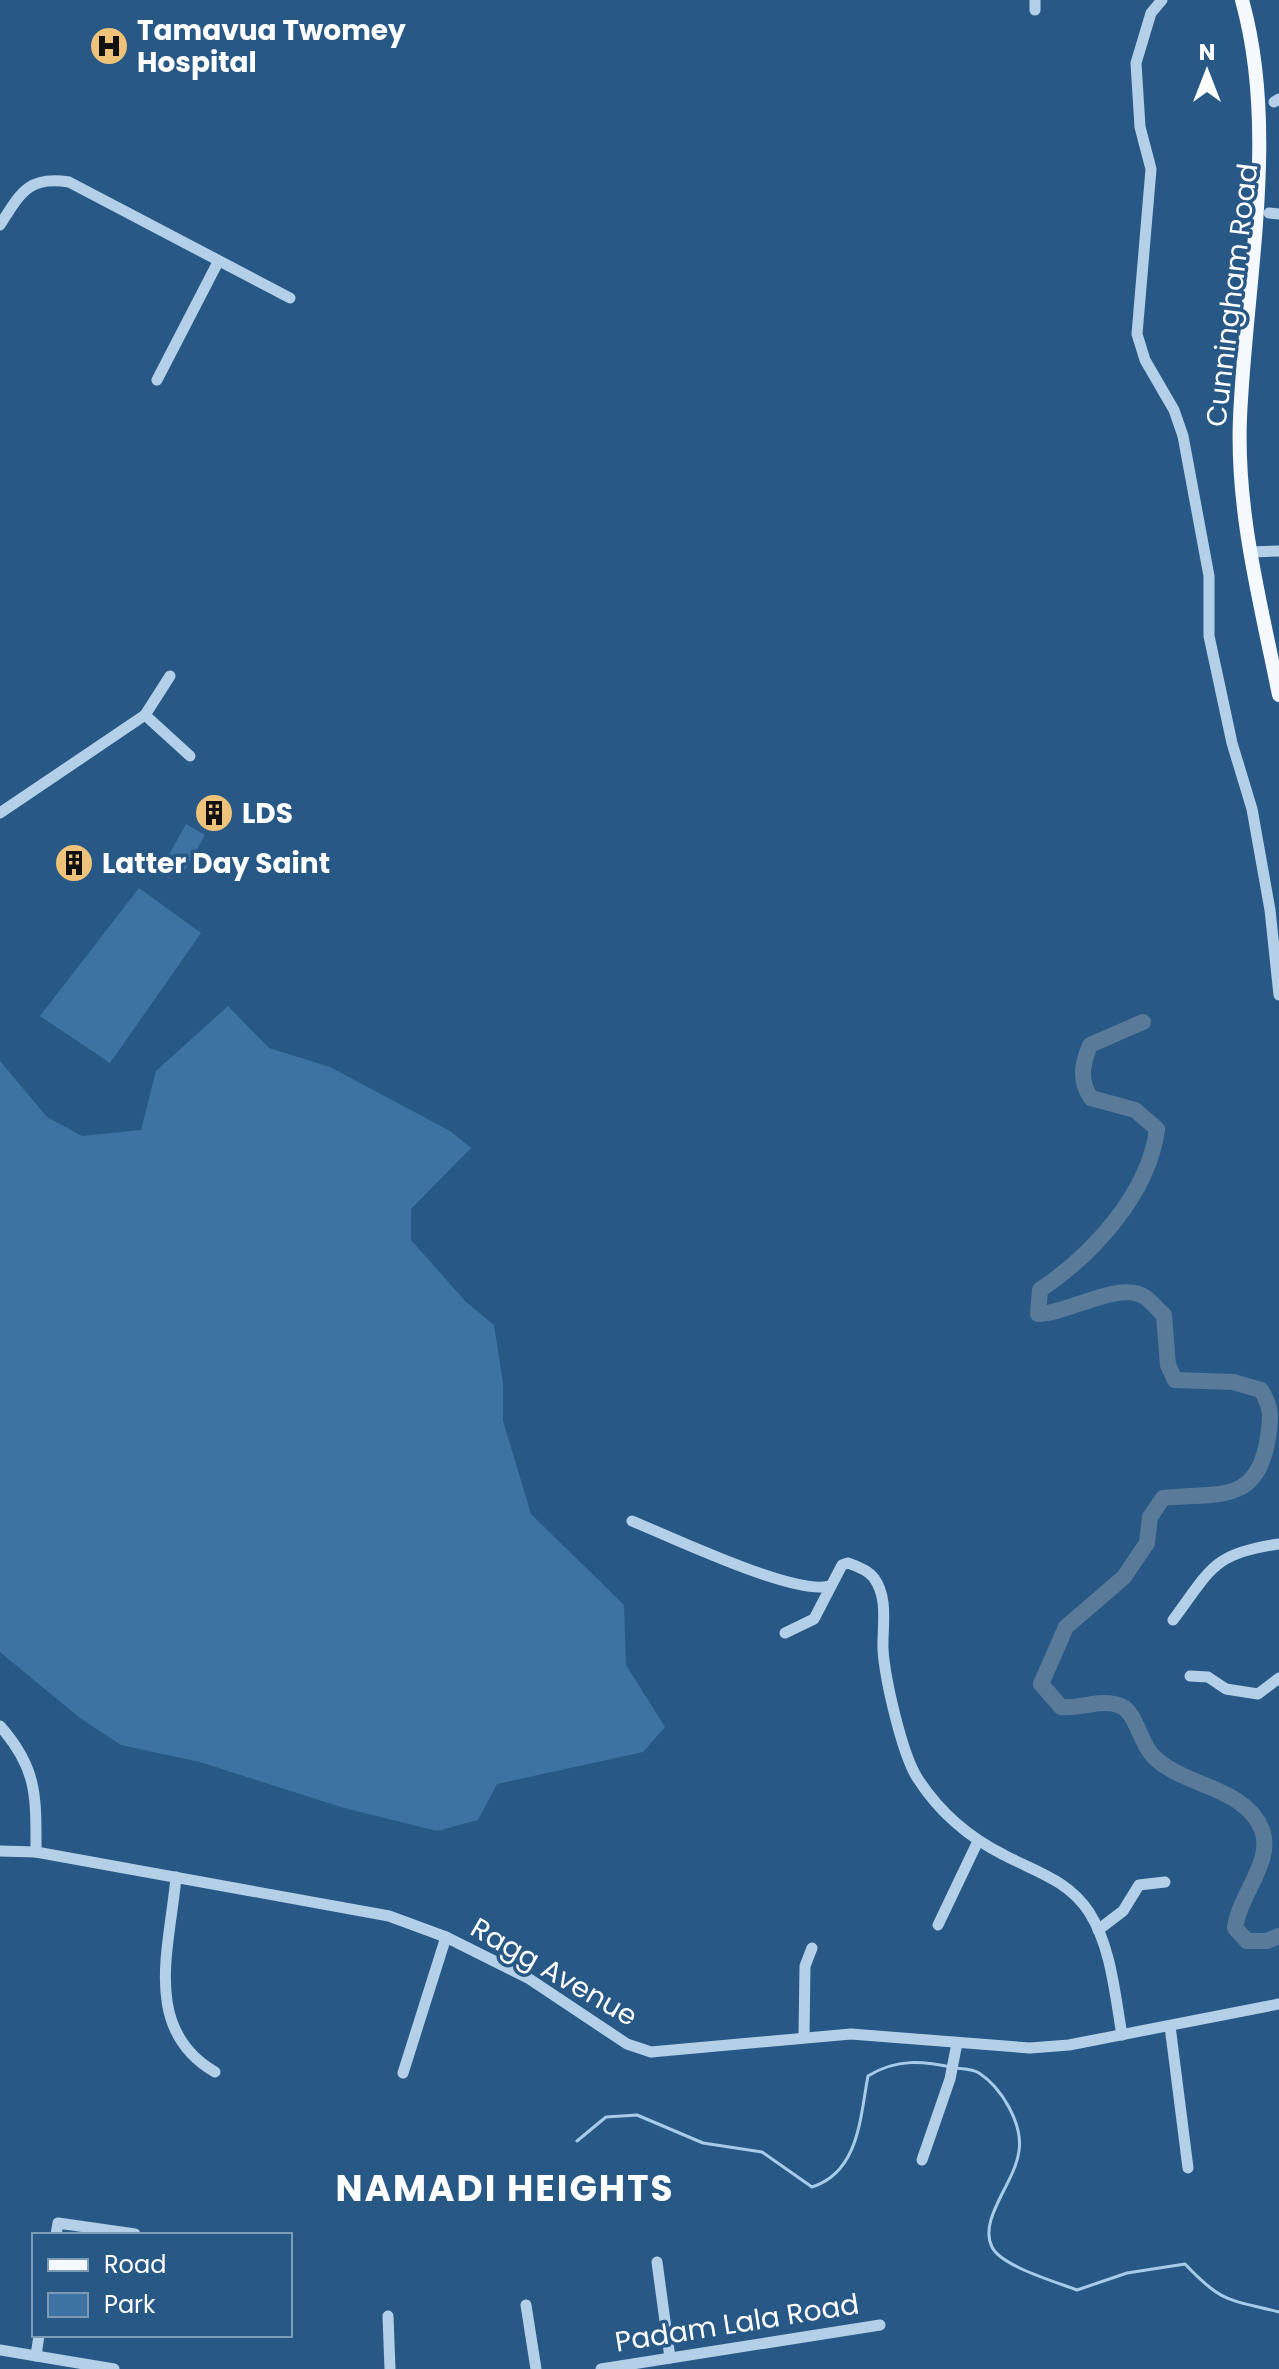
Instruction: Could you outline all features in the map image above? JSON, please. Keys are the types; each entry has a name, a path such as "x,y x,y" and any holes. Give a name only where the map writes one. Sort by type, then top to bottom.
{"main road":[{"path":"1242,0 1257,35 1276,106"},
{"name":"Cunningham Road","path":"1274,181 1274,213 1240,416 1244,508 1250,552 1279,695"}],"street":[{"path":"1162,0 1151,13 1136,63 1140,127 1151,169 1137,334 1145,360 1174,410 1183,436 1209,576 1209,636 1232,743 1252,809 1270,910 1279,995"},
{"path":"0,225 31,184 44,179 69,182 290,298"},
{"path":"157,380 218,262"},
{"path":"1250,552 1279,551"},
{"path":"0,813 145,715 170,676"},
{"path":"145,715 190,756"},
{"path":"632,1521 764,1574 817,1589 829,1586"},
{"path":"1173,1620 1223,1557 1238,1550 1279,1544"},
{"path":"785,1633 797,1630 814,1619 833,1575 848,1563 874,1578 882,1596 885,1627 883,1650 892,1698 916,1777 941,1810 964,1832 1066,1886 1089,1911 1098,1930 1122,2035"},
{"path":"1190,1676 1208,1677 1226,1689 1258,1694 1279,1678"},
{"path":"0,1726 24,1757 33,1776 36,1852"},
{"path":"938,1925 978,1841"},
{"name":"Ragg Avenue","path":"0,1851 36,1852 360,1908 446,1937 528,1978 627,2044 651,2052 804,2036 871,2034 1030,2048 1122,2035 1279,2004"},
{"path":"176,1877 166,1966 169,2018 194,2059 215,2072"},
{"path":"1098,1930 1126,1908 1139,1885 1165,1882"},
{"path":"403,2073 446,1937"},
{"path":"804,2036 805,1966 812,1948"},
{"path":"1170,2026 1188,2168"},
{"path":"922,2160 950,2079 957,2043"},
{"path":"56,2233 58,2223 128,2233"},
{"path":"657,2262 670,2358"},
{"path":"526,2305 536,2369"},
{"path":"388,2316 390,2369"},
{"name":"Padam Lala Road","path":"601,2369 880,2325"},
{"path":"36,2356 39,2337"},
{"path":"0,2350 114,2369"}],"green space":[{"path":"186,824 205,835 185,870 166,860"},
{"path":"139,888 201,933 110,1063 40,1016"},
{"path":"228,1006 269,1048 330,1067 450,1131 471,1148 411,1209 411,1240 466,1302 494,1325 503,1383 503,1421 531,1514 624,1605 626,1665 665,1727 643,1752 497,1784 478,1820 437,1831 344,1808 200,1762 121,1745 80,1718 0,1652 0,1061 47,1117 82,1136 141,1130 156,1071"}],"waterway":[{"path":"1143,1022 1090,1045 1083,1079 1091,1098 1135,1110 1157,1129 1152,1153 1143,1177 1115,1221 1079,1259 1040,1290 1038,1314 1122,1292 1145,1297 1164,1315 1168,1365 1175,1380 1233,1382 1261,1390 1270,1413 1268,1437 1263,1459 1255,1475 1245,1485 1217,1494 1163,1498 1150,1517 1147,1543 1124,1577 1066,1627 1041,1684 1061,1707 1106,1703 1126,1709 1153,1756 1180,1774 1228,1795 1254,1815 1262,1830 1263,1854 1235,1928 1247,1941 1267,1941 1279,1936"},
{"path":"577,2141 606,2117 637,2115 703,2143 762,2152 812,2187 828,2180 848,2156 855,2142 868,2076 889,2066 910,2063 971,2070 996,2088 1018,2130 1016,2163 990,2225 989,2236 997,2254 1030,2273 1077,2290 1127,2273 1185,2264 1209,2287 1227,2298 1279,2312"}],"place":[{"name":"Tamavua Twomey Hospital","path":"109,46"},
{"name":"LDS","path":"214,813"},
{"name":"Latter Day Saint","path":"74,863"}],"district":[{"name":"NAMADI HEIGHTS","path":"505,2188"}]}
